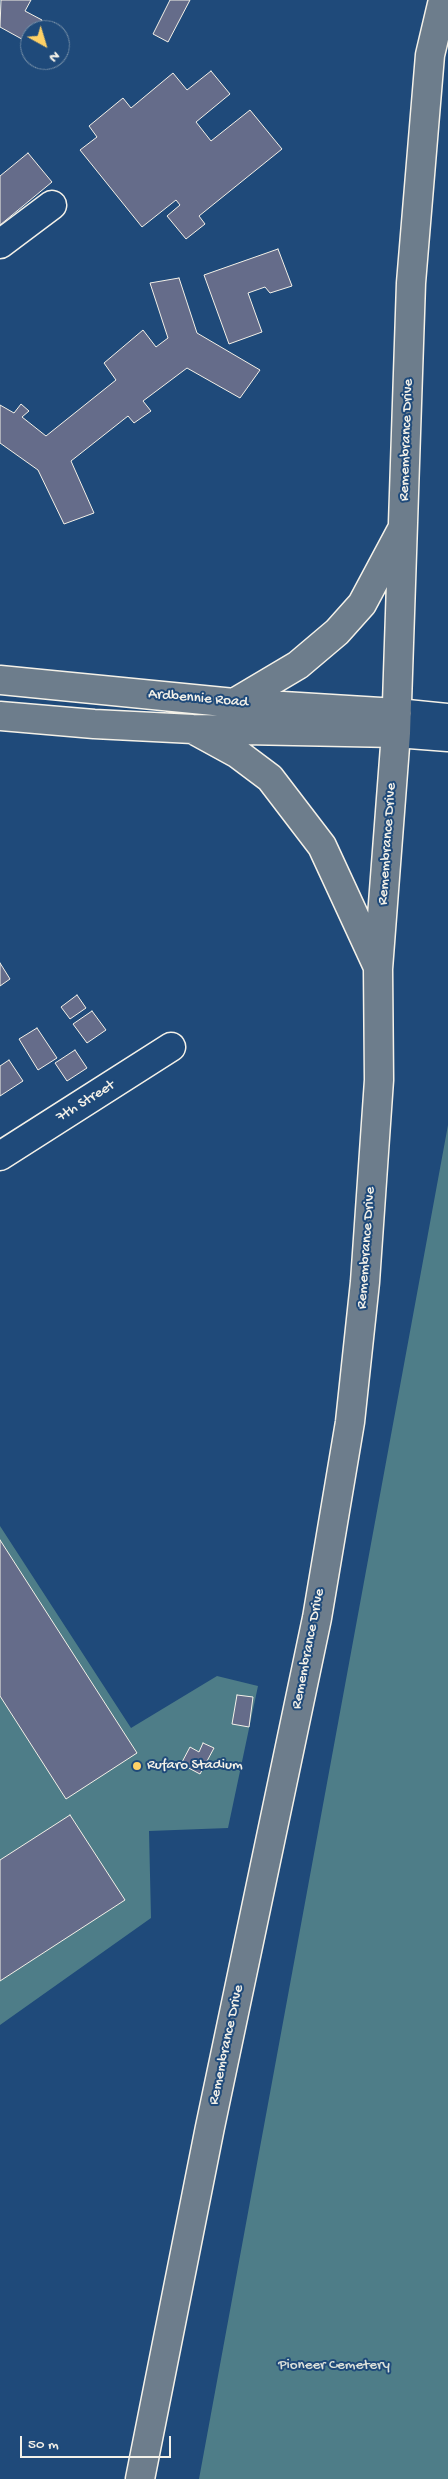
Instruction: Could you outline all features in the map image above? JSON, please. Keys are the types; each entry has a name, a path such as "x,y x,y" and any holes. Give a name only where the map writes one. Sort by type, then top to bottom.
{"main road":[{"name":"Remembrance Drive","path":"140,2479 210,2127 316,1618 350,1422 366,1282 379,1080 378,969 397,723 411,283 430,55 443,0"},
{"path":"234,703 298,665 337,632 362,604 404,525"},
{"name":"Ardbennie Road","path":"0,680 234,703 397,723"},
{"name":"Ardbennie Road","path":"0,716 94,724 192,729 397,723"},
{"path":"192,729 238,754 270,778 322,846 378,969"},
{"path":"124,2479 147,2450"}],"street":[{"path":"0,244 52,205"},
{"path":"397,723 448,718"},
{"path":"397,723 448,737"},
{"name":"7th Street","path":"0,1156 171,1047"}],"green space":[{"name":"Pioneer Cemetery","path":"448,1125 448,2479 199,2479 263,2131"},
{"name":"Rufaro Stadium","path":"0,1526 131,1728 217,1676 258,1686 228,1828 149,1831 151,1918 0,2025"}],"building":[{"path":"1,0 31,0 25,11 42,20 20,20 20,38 0,27"},
{"path":"170,0 190,0 168,42 153,34"},
{"path":"211,71 230,94 196,122 211,141 250,110 282,149 199,216 205,224 186,239 167,216 180,205 176,200 142,227 80,150 97,137 89,126 123,98 131,108 173,73 187,90"},
{"path":"28,153 52,182 0,225 0,176"},
{"path":"278,249 292,286 270,293 265,287 248,293 262,332 229,344 204,275"},
{"path":"179,278 197,333 260,370 240,398 187,368 143,401 151,411 134,423 128,416 71,461 94,513 64,524 38,470 0,443 0,405 14,413 21,404 29,411 22,417 46,436 116,380 104,363 143,330 156,347 168,338 150,283"},
{"path":"0,963 10,979 0,986"},
{"path":"77,995 86,1008 70,1019 61,1007"},
{"path":"92,1011 106,1030 87,1043 73,1024"},
{"path":"37,1028 57,1058 38,1070 19,1039"},
{"path":"75,1050 87,1068 67,1081 55,1063"},
{"path":"9,1060 23,1081 0,1096 0,1066"},
{"path":"0,1540 137,1753 66,1799 0,1696"},
{"path":"237,1695 253,1697 249,1727 232,1724"},
{"path":"203,1743 214,1748 200,1774 181,1764 190,1747 199,1752"},
{"path":"70,1815 125,1900 0,1981 0,1860"}],"place":[{"name":"Rufaro Stadium","path":"137,1766"}]}
